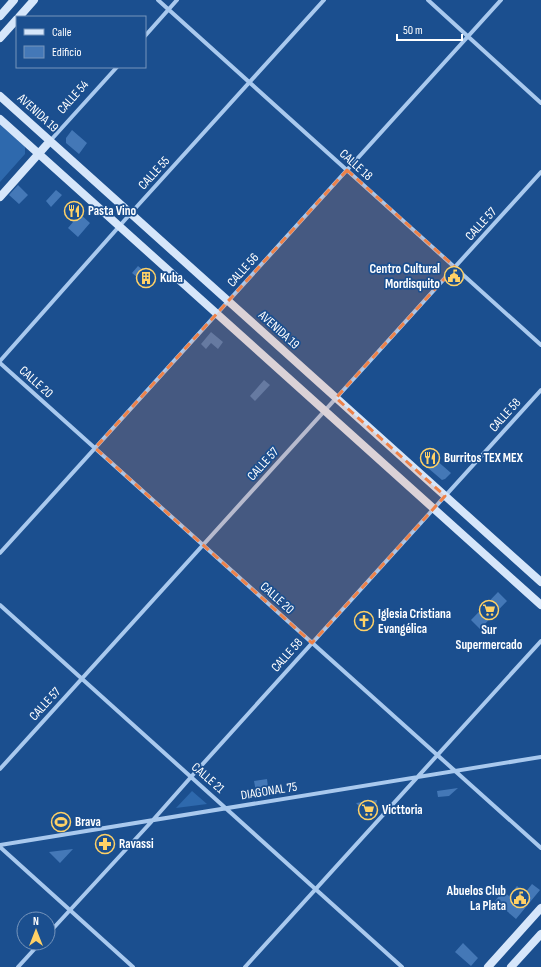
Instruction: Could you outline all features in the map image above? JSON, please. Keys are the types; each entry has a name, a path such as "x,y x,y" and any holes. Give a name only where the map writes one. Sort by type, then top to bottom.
{"main road":[{"path":"0,16 14,0"},
{"path":"20,16 34,0"},
{"path":"0,38 16,20"},
{"name":"AVENIDA 19","path":"0,96 541,582"},
{"path":"0,119 541,605"},
{"name":"CALLE 54","path":"0,197 50,141"},
{"path":"488,967 541,908"},
{"path":"511,967 541,934"}],"street":[{"name":"CALLE 18","path":"158,0 541,345"},
{"path":"146,35 177,0"},
{"name":"CALLE 55","path":"0,362 120,226 324,0"},
{"path":"428,0 541,103"},
{"name":"CALLE 56","path":"0,553 501,0"},
{"name":"CALLE 54","path":"50,141 116,68"},
{"name":"CALLE 57","path":"0,769 541,172"},
{"name":"CALLE 20","path":"0,362 541,848"},
{"name":"CALLE 58","path":"56,925 154,820 191,777 541,390"},
{"name":"CALLE 21","path":"0,604 402,967"},
{"path":"245,967 541,641"},
{"name":"DIAGONAL 75","path":"0,846 541,757"},
{"path":"0,846 133,967"},
{"path":"18,967 33,951"}],"highlighted area":[{"path":"347,170 455,267 336,398 445,496 312,643 95,448"}],"shaded area":[{"path":"0,124 25,147 25,154 0,182"},
{"path":"192,791 207,804 176,808"}],"building":[{"path":"72,130 87,143 79,154 66,143 66,138"},
{"path":"18,185 28,195 19,204 9,195"},
{"path":"56,190 62,195 51,207 46,201"},
{"path":"71,206 90,223 78,237 68,228 73,222 64,214"},
{"path":"138,266 150,276 144,283 132,273"},
{"path":"211,332 223,342 218,349 211,343 206,349 201,344"},
{"path":"264,380 270,385 255,401 250,396"},
{"path":"433,448 440,454 435,459 451,473 442,480 421,462"},
{"name":"Sur Supermercado","path":"498,592 507,601 480,629 471,620"},
{"path":"267,779 269,795 257,797 254,781"},
{"path":"458,788 449,796 438,797 437,791"},
{"name":"Victtoria","path":"377,800 376,805 368,815 356,803"},
{"path":"73,849 60,863 49,852"},
{"path":"532,884 540,890 516,919 495,901 503,891 509,896 517,886 525,893"},
{"path":"463,943 478,958 471,966 455,952"}],"place":[{"name":"Pasta Vino","path":"74,211"},
{"name":"Centro Cultural Mordisquito","path":"454,276"},
{"name":"Kuba","path":"146,278"},
{"name":"Burritos TEX MEX","path":"430,458"},
{"name":"Sur Supermercado","path":"489,610"},
{"name":"Iglesia Cristiana Evangélica","path":"364,621"},
{"name":"Victtoria","path":"368,810"},
{"name":"Brava","path":"61,822"},
{"name":"Ravassi","path":"105,844"},
{"name":"Abuelos Club La Plata","path":"520,898"}]}
